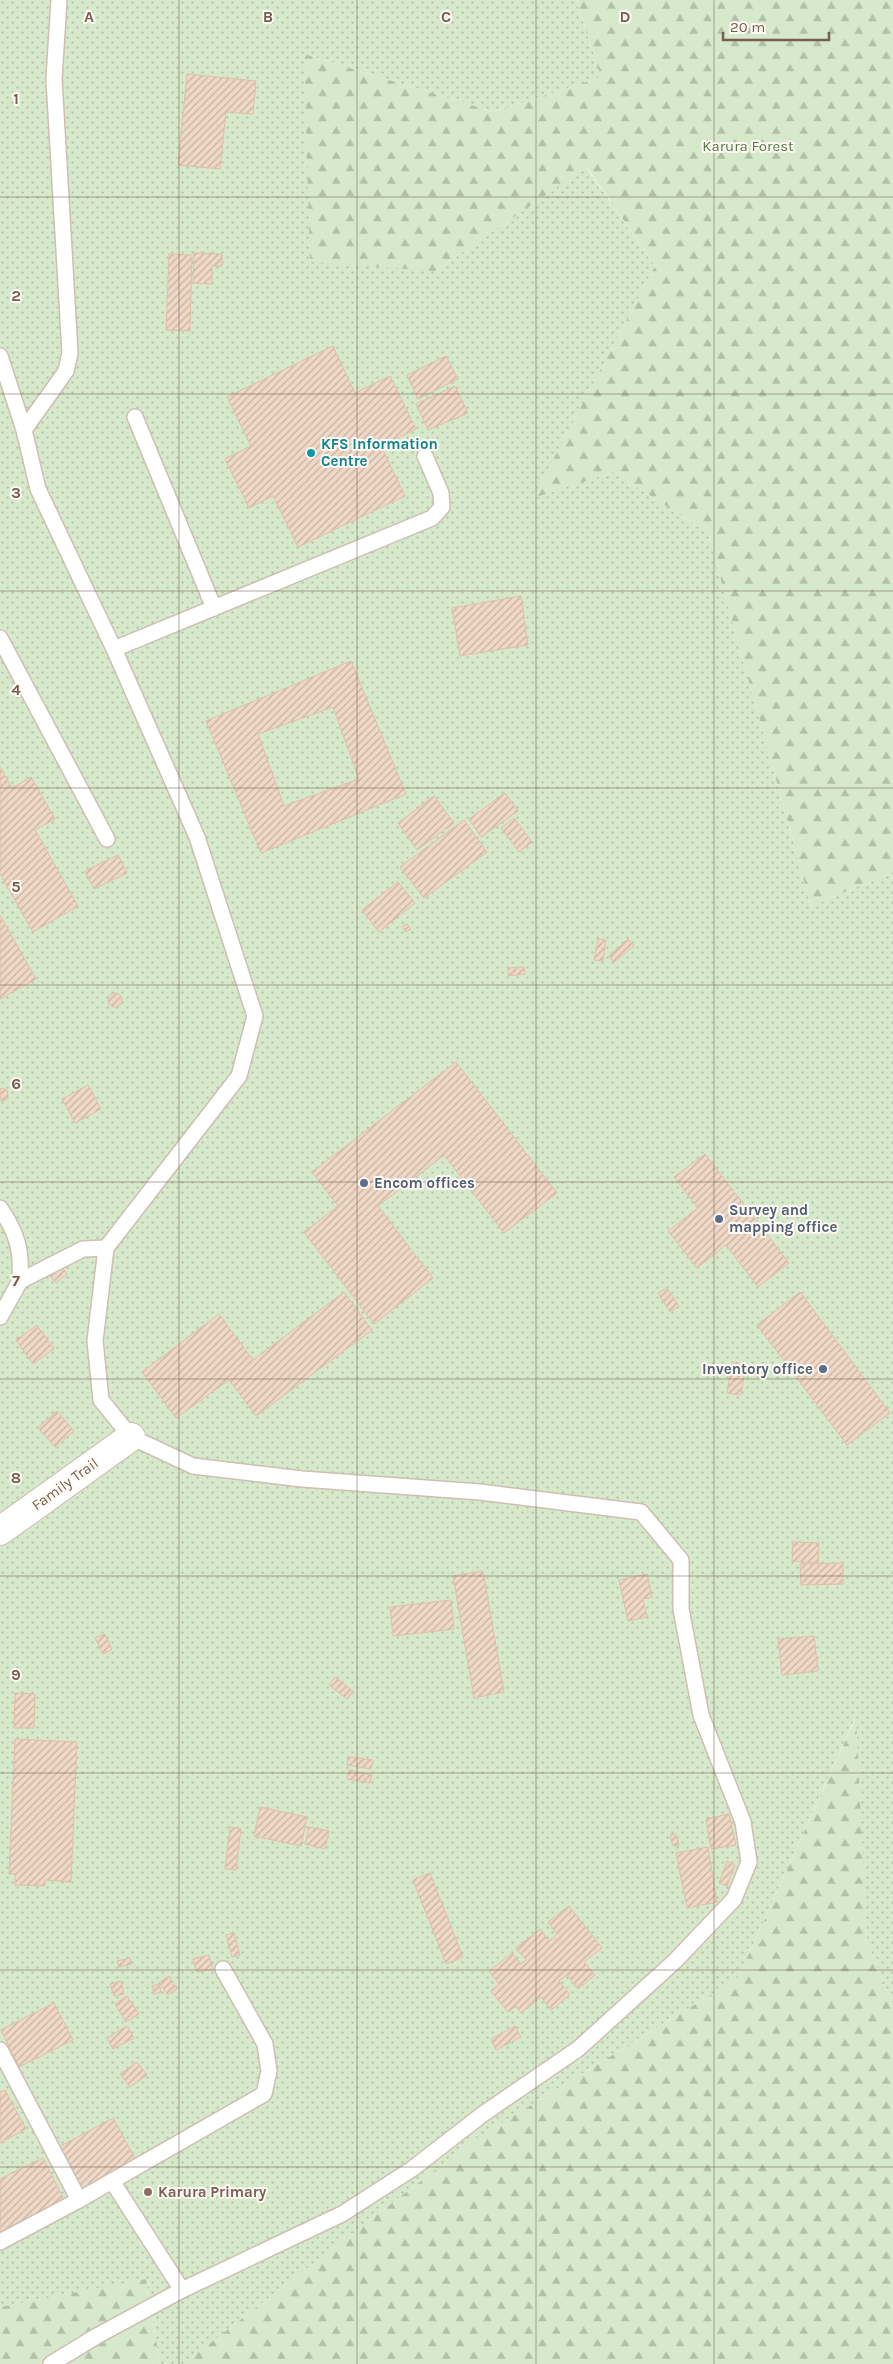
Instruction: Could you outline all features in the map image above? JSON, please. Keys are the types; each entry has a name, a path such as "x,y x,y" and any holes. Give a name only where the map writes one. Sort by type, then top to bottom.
{"street":[{"name":"Family Trail","path":"0,1530 130,1437"}],"lane":[{"path":"24,430 66,371 70,353 54,79 59,0"},
{"path":"0,356 24,430 38,489 114,649 197,837 255,1016 239,1076 106,1248 95,1340 100,1400 130,1437 193,1466 302,1479 480,1492 641,1512 681,1560 681,1609 701,1715 743,1822 749,1862 734,1899 675,1961 578,2049 483,2114 412,2169 342,2214 272,2249 182,2290 95,2337 52,2364"},
{"path":"135,417 214,608"},
{"path":"114,649 432,518 442,507 441,494 425,456"},
{"path":"0,638 107,839"},
{"path":"0,1208 14,1228 21,1262 20,1281 0,1317"},
{"path":"20,1281 83,1249 106,1248"},
{"path":"0,2242 78,2200 264,2094 269,2071 265,2044 223,1969"},
{"path":"0,2050 78,2200"},
{"path":"112,2180 182,2290"}],"green space":[{"path":"0,0 576,0 601,77 494,112 304,54 435,271 586,167 655,266 534,497 614,472 708,533 811,906 893,872 893,2004 867,1942 855,1718 738,1978 474,2140 183,2364 160,2364 146,2280 0,2307"},
{"name":"Karura Forest","path":"576,0 893,0 893,872 811,906 708,533 614,472 533,498 655,266 587,167 435,271 310,262 304,54 494,112 601,77"},
{"path":"856,1717 867,1942 893,2004 893,2364 183,2364 474,2140 738,1978"},
{"path":"146,2279 160,2364 67,2364 62,2354 46,2364 0,2364 0,2307"}],"building":[{"path":"187,74 256,81 253,114 226,112 220,169 178,165"},
{"path":"194,253 222,254 222,266 212,266 212,284 193,283"},
{"path":"169,254 192,255 190,331 166,330"},
{"name":"KFS Information Centre","path":"333,346 355,393 390,376 416,429 381,446 405,496 298,547 273,496 249,508 225,459 251,446 227,397"},
{"path":"446,356 458,379 418,399 407,375"},
{"path":"455,386 468,413 428,430 416,404"},
{"path":"521,596 528,645 460,656 452,608"},
{"path":"351,661 406,794 261,853 206,721","holes":["333,707 359,779 284,806 258,734"]},
{"path":"0,767 12,788 31,777 55,819 35,830 78,906 33,932 0,874"},
{"path":"505,793 518,811 481,837 469,819"},
{"path":"434,796 454,823 417,850 398,823"},
{"path":"514,818 532,842 519,852 501,828"},
{"path":"464,820 487,852 424,898 400,867"},
{"path":"118,855 127,873 94,889 85,871"},
{"path":"398,882 415,903 379,932 362,910"},
{"path":"0,915 36,979 0,999"},
{"path":"407,924 411,929 406,932 402,927"},
{"path":"598,939 606,940 603,961 594,960"},
{"path":"628,939 634,946 614,962 609,956"},
{"path":"524,967 525,974 508,976 508,968"},
{"path":"112,993 118,993 122,1000 118,1007 112,1007 108,1003 108,997"},
{"name":"Encom offices","path":"456,1062 557,1193 504,1233 444,1155 378,1206 433,1278 374,1324 304,1232 338,1206 312,1172"},
{"path":"88,1085 101,1109 75,1123 62,1099"},
{"path":"0,1089 7,1090 8,1095 6,1100 1,1101"},
{"name":"Survey and mapping office","path":"705,1154 789,1263 758,1287 726,1245 697,1268 668,1231 698,1208 674,1177"},
{"path":"62,1267 67,1274 56,1283 50,1276"},
{"path":"667,1288 679,1306 670,1312 658,1293"},
{"path":"344,1292 372,1330 256,1416 229,1380 176,1418 142,1372 219,1314 253,1360"},
{"name":"Inventory office","path":"800,1292 890,1413 847,1445 757,1325"},
{"path":"37,1325 54,1349 33,1364 16,1340"},
{"path":"732,1362 746,1364 741,1395 727,1393"},
{"path":"57,1411 74,1431 55,1447 38,1428"},
{"path":"793,1542 819,1543 818,1563 792,1561"},
{"path":"843,1563 843,1584 801,1585 800,1564"},
{"path":"483,1571 504,1692 474,1698 453,1576"},
{"path":"647,1574 652,1597 643,1599 647,1617 628,1621 619,1580"},
{"path":"451,1600 454,1629 393,1636 390,1607"},
{"path":"105,1634 112,1649 103,1654 95,1638"},
{"path":"814,1636 818,1671 782,1675 778,1639"},
{"path":"335,1677 353,1691 347,1699 329,1685"},
{"path":"15,1693 35,1694 34,1728 14,1728"},
{"path":"15,1739 77,1742 71,1882 45,1880 45,1886 15,1885 15,1874 9,1874"},
{"path":"348,1757 373,1760 371,1769 347,1765"},
{"path":"349,1770 372,1775 370,1783 347,1779"},
{"path":"260,1807 307,1817 301,1846 254,1836"},
{"path":"729,1814 736,1845 711,1849 706,1819"},
{"path":"230,1827 241,1829 236,1870 225,1869"},
{"path":"309,1827 329,1831 325,1849 305,1844"},
{"path":"676,1834 679,1845 673,1846 670,1835"},
{"path":"708,1847 717,1902 687,1908 676,1853"},
{"path":"727,1861 735,1865 727,1886 719,1883"},
{"path":"430,1873 463,1957 446,1964 413,1880"},
{"path":"569,1906 602,1948 584,1962 595,1975 578,1989 567,1975 559,1981 570,1995 551,2010 541,1997 521,2013 516,2006 508,2012 491,1991 499,1984 489,1971 512,1953 521,1964 526,1960 516,1948 540,1929 549,1941 557,1934 548,1922"},
{"path":"234,1933 240,1955 232,1957 226,1935"},
{"path":"209,1955 213,1969 197,1972 193,1959"},
{"path":"130,1958 132,1964 119,1967 117,1961"},
{"path":"169,1976 177,1989 168,1995 159,1983"},
{"path":"121,1981 124,1994 114,1996 110,1984"},
{"path":"159,1984 161,1992 154,1994 152,1986"},
{"path":"127,1996 139,2014 126,2022 115,2004"},
{"path":"54,2003 73,2040 19,2067 1,2030"},
{"path":"127,2026 134,2038 113,2049 107,2038"},
{"path":"515,2026 521,2037 496,2050 491,2039"},
{"path":"137,2062 147,2075 130,2087 120,2074"},
{"path":"5,2090 26,2129 0,2143 0,2092"},
{"path":"113,2118 136,2160 81,2189 59,2147"},
{"path":"43,2158 64,2200 0,2232 0,2179"}],"place":[{"name":"KFS Information Centre","path":"311,453"},
{"name":"Encom offices","path":"364,1183"},
{"name":"Survey and mapping office","path":"719,1219"},
{"name":"Inventory office","path":"823,1369"},
{"name":"Karura Primary","path":"148,2192"}]}
